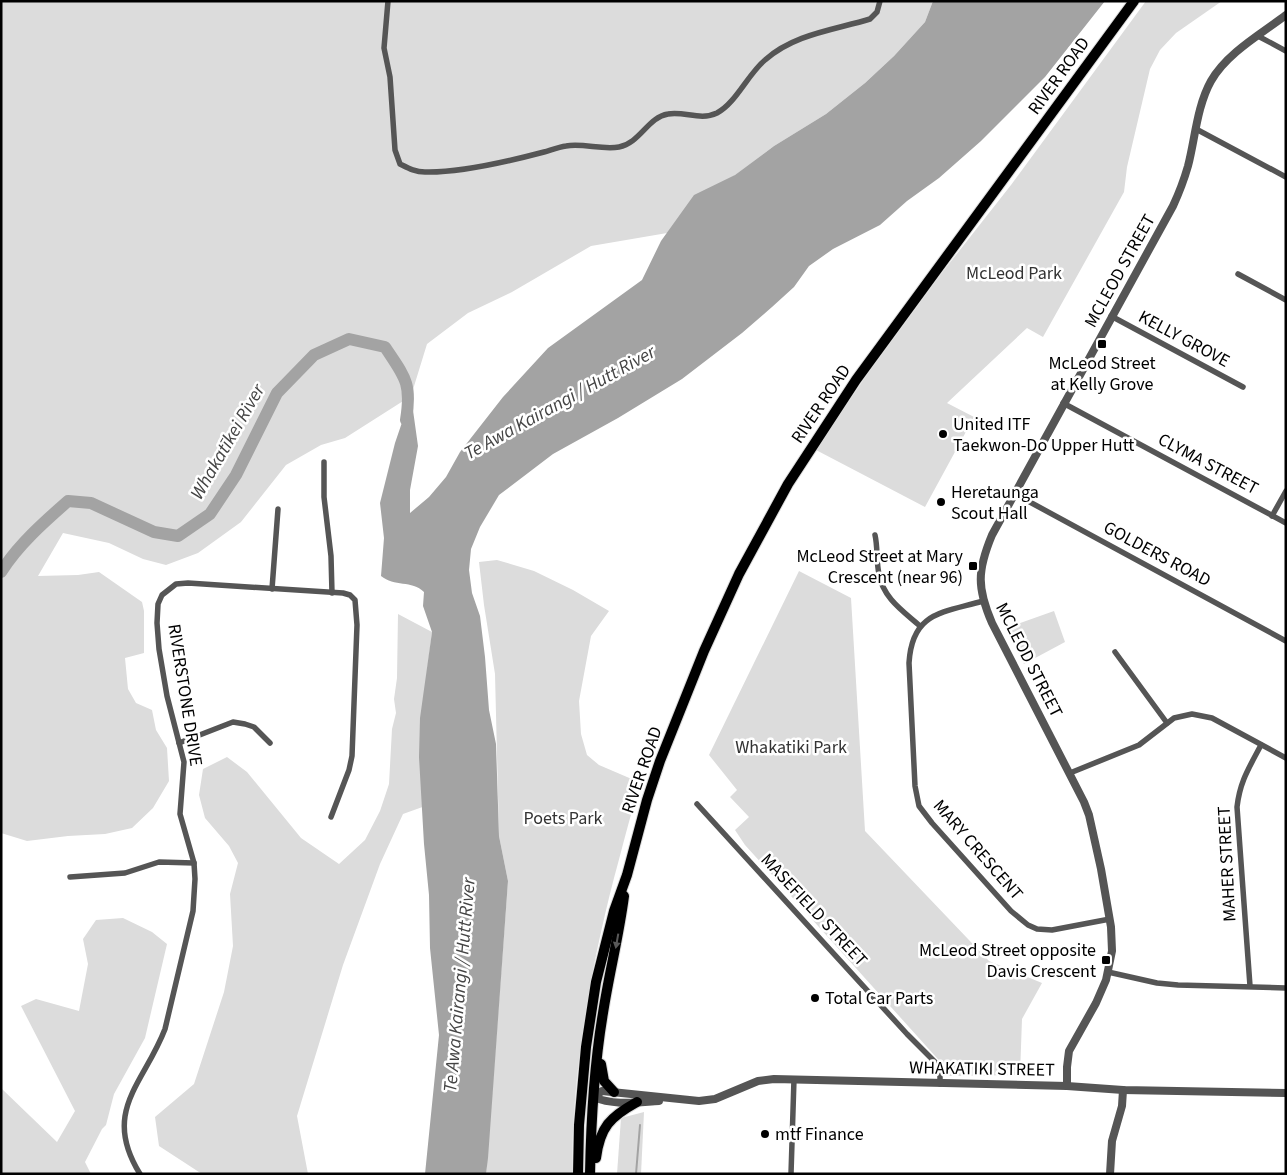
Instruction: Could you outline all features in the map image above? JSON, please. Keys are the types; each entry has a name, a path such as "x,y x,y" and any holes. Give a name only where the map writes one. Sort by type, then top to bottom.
{"highway":[{"name":"RIVER ROAD","path":"578,1174 579,1125 586,1047 596,982 614,911 627,875 647,800 689,686 739,574 771,514 815,441 861,373 1134,1"},
{"name":"RIVER ROAD","path":"590,1174 594,1097 601,1028 627,875"},
{"path":"584,1174 587,1110 594,1097 589,1092 588,1083 603,957"},
{"path":"608,988 601,1061 602,1073 607,1085 614,1092"},
{"path":"596,1174 596,1156 602,1133 611,1119 637,1102"}],"street":[{"path":"388,1 384,48 390,77 395,150 400,164 411,170 423,172 458,170 567,146 619,147 631,142 656,119 667,114 710,116 720,111 730,102 752,73 766,59 802,38 870,19 877,12 880,1"},
{"name":"MCLEOD STREET","path":"1067,1086 1069,1051 1099,997 1108,972 1112,951 1110,919 1089,815 1070,773 992,623 983,601 980,579 983,559 992,535 1063,403 1158,234 1179,192 1188,166 1203,99 1211,82 1229,59 1286,15"},
{"path":"1258,36 1286,51"},
{"path":"1196,129 1286,177"},
{"path":"1238,274 1286,300"},
{"name":"KELLY GROVE","path":"1111,316 1243,387"},
{"name":"CLYMA STREET","path":"1063,403 1286,523"},
{"path":"324,462 324,491 331,556 332,593"},
{"path":"1272,516 1286,491"},
{"name":"GOLDERS ROAD","path":"1015,494 1286,641"},
{"path":"272,589 278,509"},
{"path":"875,535 878,573 881,584 895,604 920,626 928,619 940,613 983,601"},
{"name":"RIVERSTONE DRIVE","path":"140,1174 127,1146 124,1120 126,1106 131,1092 158,1046 165,1029 193,911 195,887 194,863 180,814 184,770 167,696 159,649 157,613 160,597 171,587 181,583 347,594 353,597 357,611 352,756 349,770 331,817"},
{"name":"MARY CRESCENT","path":"920,626 910,646 909,663 915,786 917,800 922,812 1011,911 1028,924 1037,929 1052,930 1110,919"},
{"path":"1115,652 1167,724"},
{"path":"1070,773 1139,745 1181,715 1192,714 1212,718 1286,758"},
{"path":"179,742 233,722 254,727 270,743"},
{"name":"MAHER STREET","path":"1250,986 1237,807 1239,789 1261,745"},
{"name":"MASEFIELD STREET","path":"697,804 907,1034 937,1064 940,1069 940,1084"},
{"path":"70,877 125,873 158,862 194,863"},
{"path":"1108,972 1157,983 1178,985 1286,988"},
{"path":"791,1174 794,1079"},
{"name":"WHAKATIKI STREET","path":"681,1100 602,1091 594,1097 601,1100 637,1102 715,1099 762,1080 794,1079 1067,1086 1123,1090 1286,1093"},
{"path":"1110,1174 1112,1141 1122,1106 1123,1090"}],"green space":[{"path":"1,1 933,1 925,22 894,56 865,83 826,114 774,146 706,197 673,232 591,246 512,292 468,313 427,344 411,396 345,438 321,445 286,465 241,522 198,553 166,565 143,559 109,543 63,533 38,576 78,575 99,572 142,602 144,611 144,653 125,658 128,689 136,703 152,710 156,730 167,748 169,781 153,808 132,828 105,834 27,841 1,833"},
{"name":"McLeod Park","path":"1146,1 1222,1 1176,33 1160,50 1150,69 1127,167 1124,192 1043,337 1027,328 947,403 974,417 925,507 816,450 866,376 941,274 1011,185"},
{"name":"Poets Park","path":"497,560 534,571 573,590 609,611 591,636 579,701 581,734 587,755 599,765 641,783 605,914 590,988 575,1099 572,1174 486,1174 508,881 499,836 495,674 479,562"},
{"name":"Whakatiki Park","path":"799,571 851,598 865,831 989,961 1042,983 1022,1019 1020,1075 948,1076 945,1067 745,845 735,830 749,817 730,797 737,790 709,755"},
{"path":"1054,611 1065,642 1024,664 1006,628"},
{"path":"398,614 432,632 426,680 428,805 403,814 380,864 343,965 297,1116 308,1174 202,1174 159,1146 155,1117 194,1084 224,992 233,946 230,894 238,863 229,846 205,818 199,795 203,769 227,757 247,772 301,838 339,864 365,840 380,811 389,784 392,729 396,713 394,699 397,678"},
{"path":"123,918 152,932 167,944 145,1038 114,1094 106,1125 102,1129 85,1162 91,1174 1,1174 2,1089 57,1142 75,1111 21,1006 36,999 79,1011 88,964 83,939 96,920"},
{"path":"644,1112 641,1174 617,1174 621,1118"}],"water":[{"name":"Te Awa Kairangi / Hutt River","path":"933,1 1105,1 1045,77 981,141 939,178 907,201 880,225 833,249 809,266 794,287 772,307 742,333 682,379 618,418 553,454 499,495 480,527 471,549 469,570 472,593 480,616 489,710 496,744 499,836 508,881 488,1158 486,1174 425,1174 439,1035 430,948 429,895 419,757 420,718 432,632 423,606 424,592 414,586 392,581 381,576 384,538 380,503 395,443 411,396 418,446 410,490 410,513 429,497 446,477 460,452 503,397 548,348 642,280 661,241 694,195 735,175 774,146 826,114 865,83 894,56 925,22"}],"waterway":[{"name":"Whakatīkei River","path":"1,572 23,543 68,501 91,503 154,532 178,536 210,514 236,475 277,393 314,355 349,339 385,347 398,366 405,381 408,397 406,420"},
{"path":"636,1174 640,1125"}],"place":[{"name":"McLeod Street at Kelly Grove","path":"1102,344"},
{"name":"United ITF Taekwon-Do Upper Hutt","path":"943,434"},
{"name":"Heretaunga Scout Hall","path":"941,502"},
{"name":"McLeod Street at Mary Crescent (near 96)","path":"973,566"},
{"name":"McLeod Street opposite Davis Crescent","path":"1106,960"},
{"name":"Total Car Parts","path":"815,998"},
{"name":"mtf Finance","path":"765,1134"}]}
